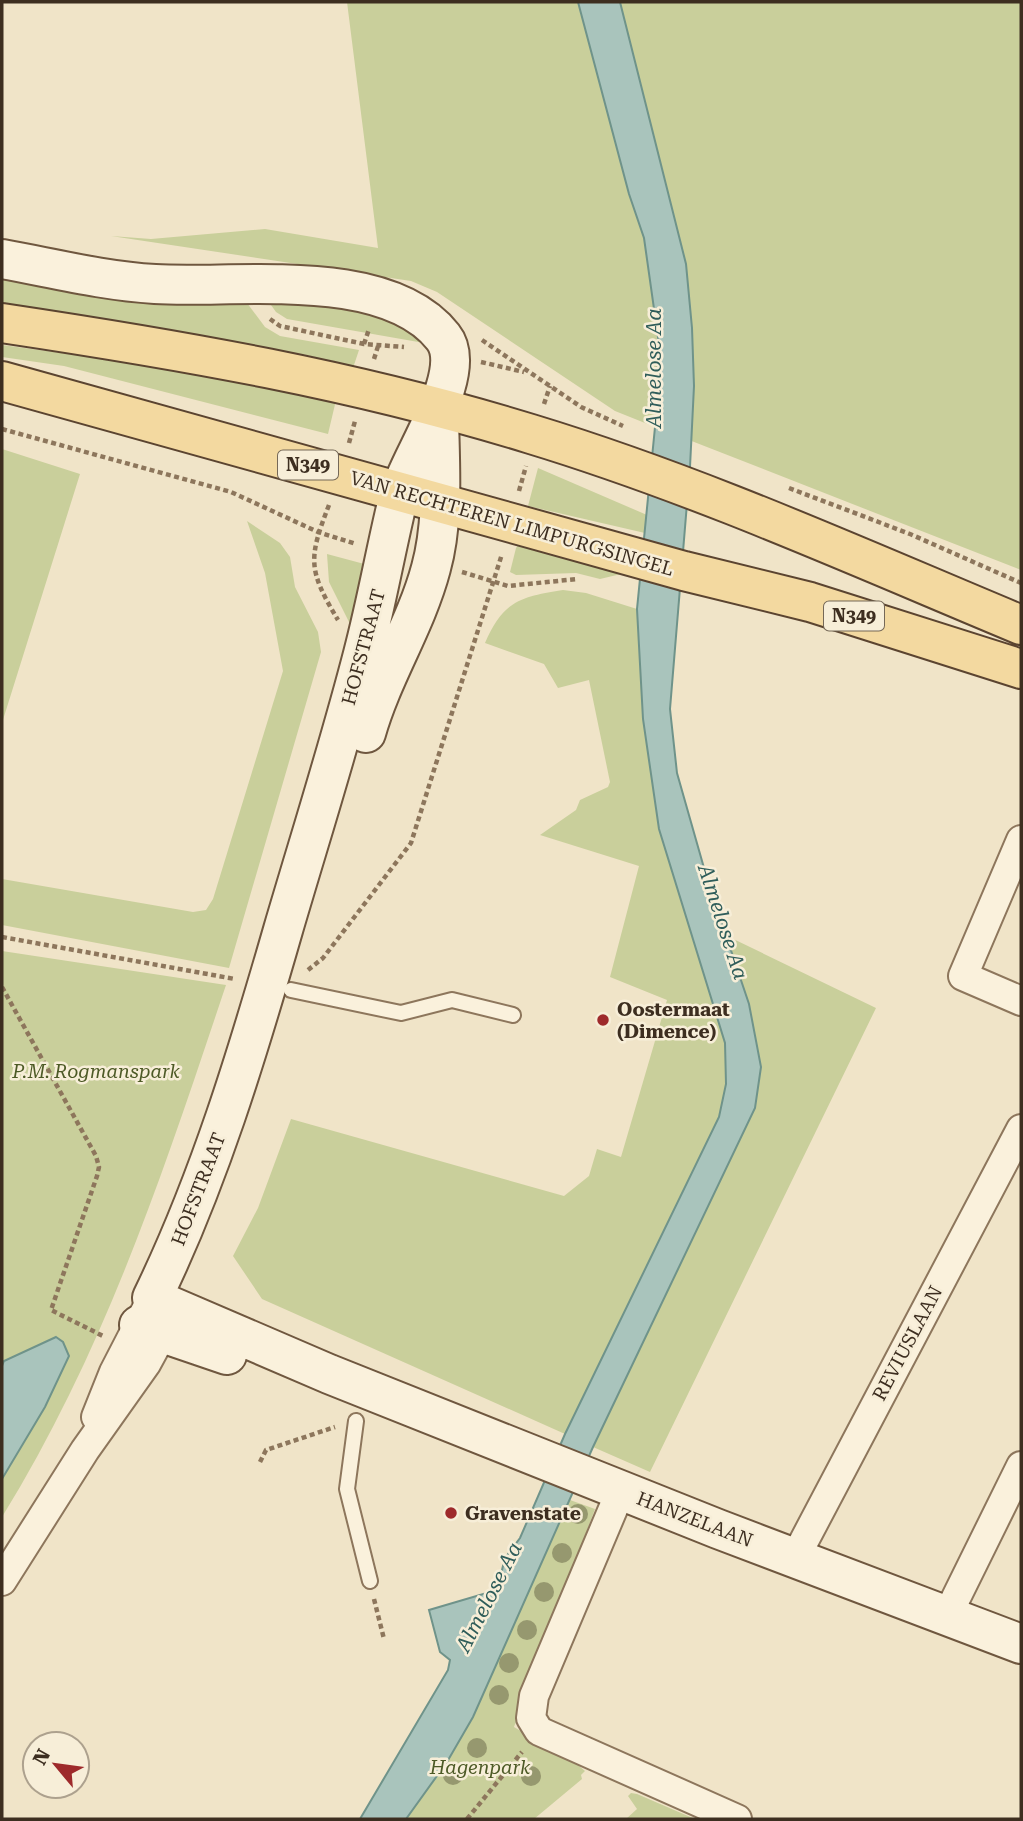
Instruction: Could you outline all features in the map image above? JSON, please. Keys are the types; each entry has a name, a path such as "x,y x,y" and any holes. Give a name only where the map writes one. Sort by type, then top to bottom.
{"main road":[{"path":"2,323 215,356 364,388 535,435 856,554 1021,625"},
{"name":"VAN RECHTEREN LIMPURGSINGEL","path":"2,381 684,571 810,602 1021,669"}],"street":[{"path":"2,259 132,282 185,285 259,281 389,299 424,319 448,345 447,375 439,407"},
{"name":"HOFSTRAAT","path":"153,1315 192,1210 267,985 363,655 400,491 439,407"},
{"name":"HOFSTRAAT","path":"2,1581 85,1450 114,1372 153,1315 203,1252 240,1149 292,986 375,699 423,594 432,566 440,501 439,407"},
{"path":"1021,840 963,976 1021,1001"},
{"name":"REVIUSLAAN","path":"795,1558 1021,1129"},
{"name":"HANZELAAN","path":"153,1315 363,1405 545,1458 795,1558 1021,1644"},
{"path":"947,1616 1021,1466"},
{"path":"605,1483 534,1696 531,1718 538,1731 735,1819"}],"lane":[{"path":"292,986 401,1013 452,1000 513,1015"},
{"path":"363,1405 347,1489 370,1581"}],"path":[{"name":"HOFSTRAAT","path":"341,626 316,577 313,561 318,531 340,475 379,344 364,344"},
{"path":"528,373 581,407 635,431"},
{"path":"292,986 323,958 411,843 493,582 550,387"},
{"path":"2,429 230,492 318,531 387,553"},
{"path":"786,487 910,534 1021,583"},
{"name":"VAN RECHTEREN LIMPURGSINGEL","path":"432,566 508,586 573,578 585,580"},
{"path":"2,937 229,979"},
{"path":"2,987 96,1156 99,1167 51,1310 153,1315"},
{"path":"260,1462 266,1450 363,1405"},
{"path":"370,1581 384,1639"},
{"path":"467,1819 538,1731"}],"green space":[{"path":"347,2 578,2 629,194 644,238 658,337 655,427 615,411 437,292 411,281 111,236 151,239 265,229 378,248"},
{"path":"620,2 1021,2 1021,570 689,440 694,386 686,264"},
{"path":"2,273 244,299 265,327 280,336 359,350 353,368 307,355 2,308"},
{"path":"266,298 379,304 424,343 287,319 276,312"},
{"path":"2,345 261,380 337,396 328,434 64,366 2,357"},
{"path":"2,449 80,474 2,723"},
{"path":"538,468 647,515 645,533 528,506"},
{"path":"247,521 280,543 290,557 295,587 318,632 321,652 229,968 2,925 2,879 193,912 206,910 213,899 283,671 265,573"},
{"path":"527,533 642,569 600,579 576,573 516,575 510,572 516,548"},
{"path":"327,554 368,565 351,626 329,582"},
{"path":"563,590 586,593 637,609 643,719 659,829 725,1043 726,1084 719,1117 565,1434 262,1299 233,1256 258,1208 291,1119 564,1196 589,1176 597,1149 621,1157 667,1000 610,977 639,866 540,835 576,810 580,800 608,787 610,782 589,680 558,688 544,664 485,643 499,618 515,603 535,595"},
{"path":"725,935 876,1008 650,1472 593,1447 755,1108 749,1004"},
{"name":"P.M. Rogmanspark","path":"2,951 226,985 155,1191 102,1324 39,1453 2,1517"},
{"name":"Hagenpark","path":"570,1500 595,1509 514,1727 578,1765 585,1771 581,1775 582,1779 534,1819 379,1819"},
{"path":"631,1793 695,1819 626,1819 637,1809 628,1796"}],"water":[{"name":"Almelose Aa","path":"578,2 620,2 686,264 694,386 670,709 677,773 708,882 749,1004 761,1067 755,1108 593,1447 473,1717 447,1762 406,1819 360,1819 448,1670 450,1660 440,1652 429,1610 497,1590 505,1558 520,1538 565,1434 719,1117 726,1084 725,1043 659,829 643,719 637,609 657,407 658,337 644,238 629,194"},
{"path":"56,1337 63,1342 69,1356 45,1407 2,1479 2,1366 4,1361"}],"place":[{"name":"Oostermaat (Dimence)","path":"603,1020"},
{"name":"Gravenstate","path":"451,1513"}]}
